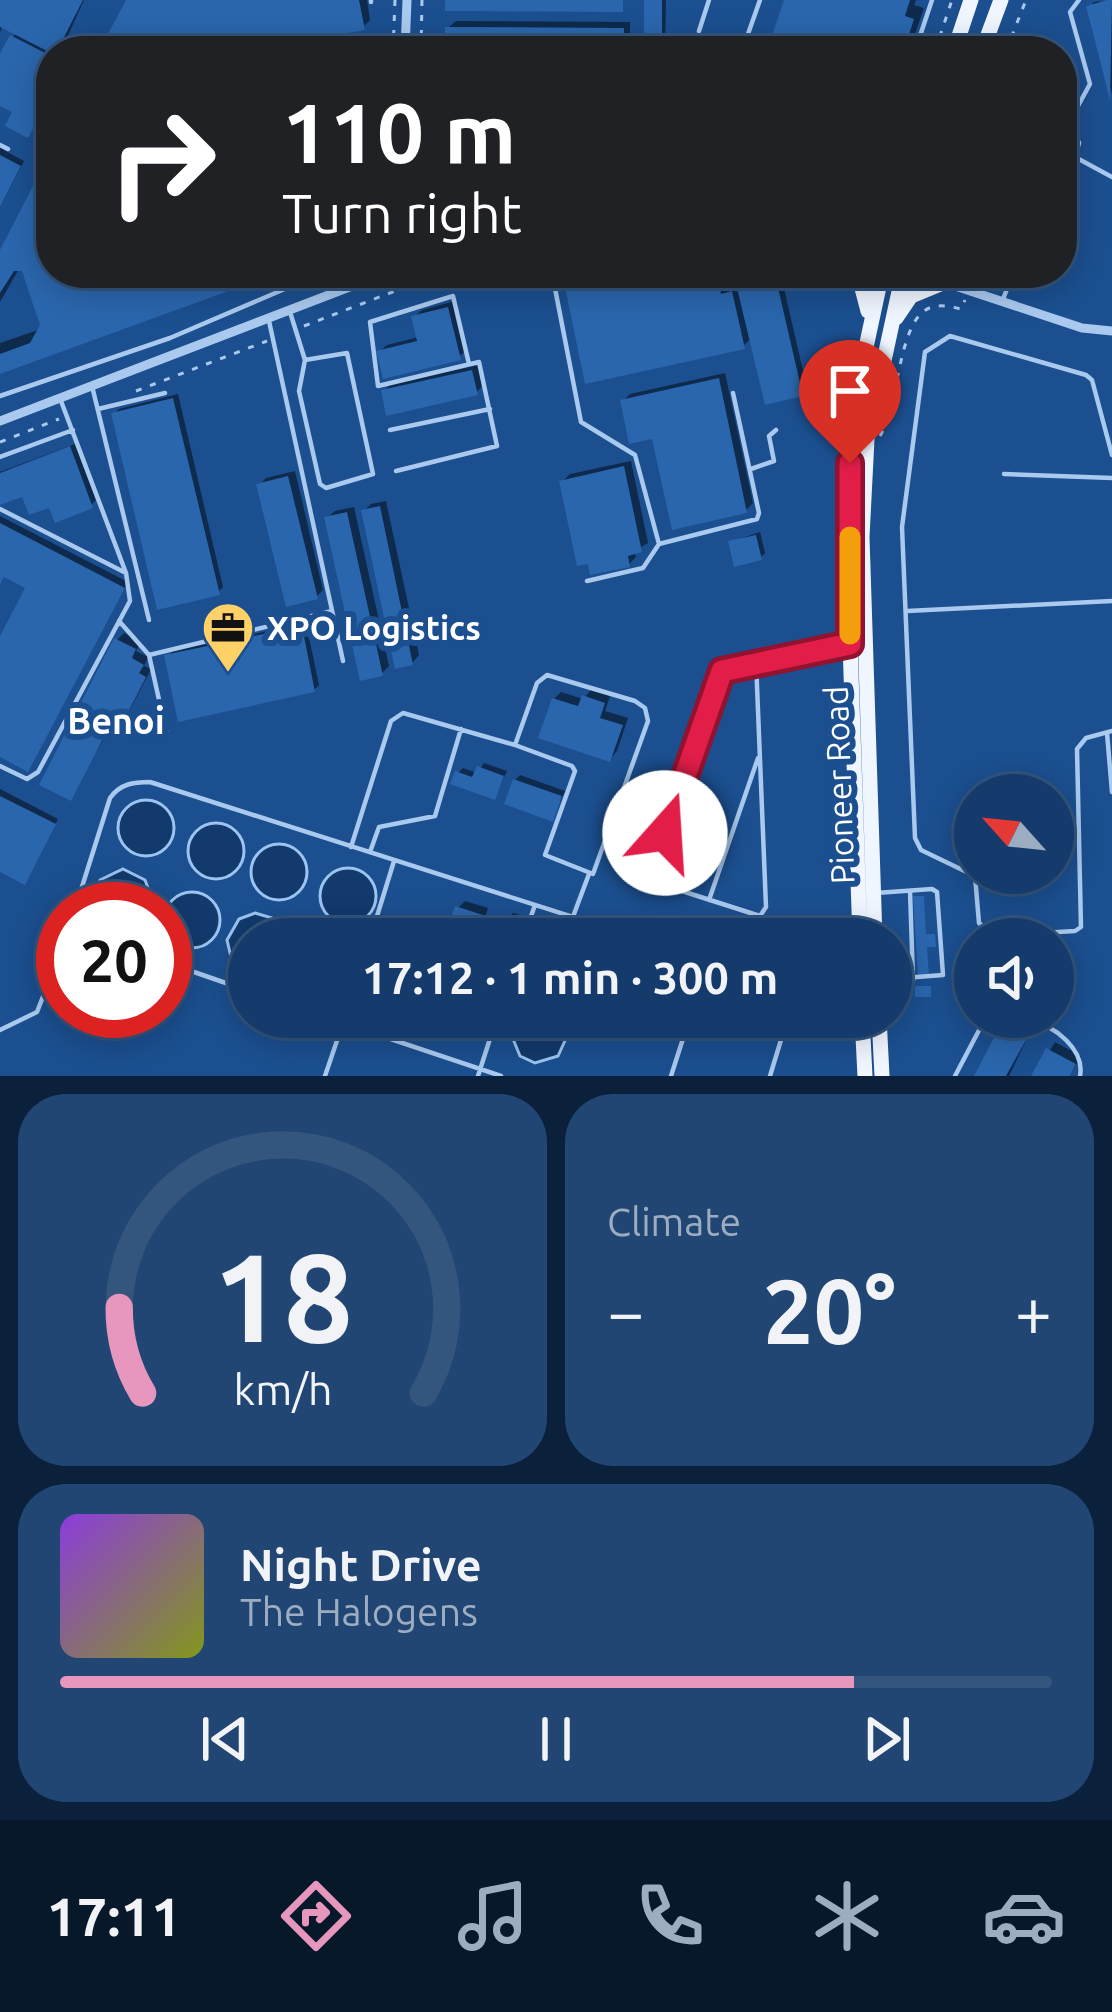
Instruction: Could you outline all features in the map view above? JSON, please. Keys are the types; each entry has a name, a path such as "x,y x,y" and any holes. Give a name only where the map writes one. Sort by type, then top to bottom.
{"main road":[{"path":"959,36 971,0"},
{"path":"988,36 1001,0"},
{"path":"864,288 869,320"},
{"name":"Pioneer Road","path":"862,918 851,417 878,288"},
{"name":"Pioneer Road","path":"857,640 867,439 899,288"},
{"path":"888,337 902,306 925,288"},
{"name":"Pioneer Road","path":"865,893 870,918"},
{"path":"863,1038 865,1076"},
{"path":"880,1038 882,1076"}],"street":[{"path":"405,36 406,0"},
{"path":"0,421 347,288"},
{"path":"964,288 1082,328 1112,331"}],"lane":[{"path":"699,32 710,0"},
{"path":"747,36 760,0"},
{"path":"920,36 932,0"},
{"path":"1077,36 1070,12 1079,0"},
{"path":"1077,37 1090,84 1077,105"},
{"path":"0,145 8,149"},
{"path":"1077,157 1112,177"},
{"path":"0,396 170,338 287,288"},
{"path":"555,288 581,422 635,455 659,544"},
{"path":"1002,302 1007,288"},
{"path":"396,471 497,446 490,409 481,364 377,386 368,325 453,296 469,364"},
{"path":"289,310 305,361 298,392 320,484 326,488 373,474 347,353 305,361"},
{"path":"268,319 343,662"},
{"path":"1112,455 1090,377 950,336 926,352 902,527 915,838 921,850 975,877 979,923 993,936 1075,931 1081,927 1077,749 1086,738 1109,732 1112,792"},
{"path":"92,386 149,620"},
{"path":"98,410 165,393"},
{"path":"587,580 643,568 659,544 757,519 733,393"},
{"path":"0,766 27,779 38,772 131,591 60,398"},
{"path":"389,430 490,409"},
{"path":"0,457 74,430"},
{"path":"750,469 773,462 770,436 776,430"},
{"path":"1004,474 1112,478"},
{"path":"0,509 126,573"},
{"path":"907,611 1112,601"},
{"path":"149,655 332,610"},
{"path":"119,621 149,655 166,731"},
{"path":"756,661 765,913 755,916 657,883 652,872 718,676 727,668 756,661 857,640"},
{"path":"514,745 537,683 547,675 645,708 648,721 596,870 589,874 574,916"},
{"path":"351,847 394,717 408,714 574,768 544,856 589,874"},
{"path":"369,853 379,826 435,816 461,729"},
{"path":"709,900 760,753"},
{"path":"84,882 110,798 116,789 133,782 150,782 580,918"},
{"path":"376,918 394,861"},
{"path":"865,893 910,891 937,892 944,972 938,977 913,980 910,891"},
{"path":"530,918 535,904"},
{"path":"192,971 228,984"},
{"path":"0,1030 36,1012"},
{"path":"326,1076 338,1038"},
{"path":"390,1038 479,1073 501,1076"},
{"path":"479,1073 490,1038"},
{"path":"671,1076 683,1038"},
{"path":"770,1076 782,1038"},
{"path":"955,1076 975,1038"},
{"path":"1062,1038 1082,1063 1080,1076"}],"path":[{"path":"394,36 395,0"},
{"path":"421,36 422,0"},
{"path":"940,36 952,0"},
{"path":"1012,36 1026,0"},
{"path":"867,439 883,435 912,328 923,311 940,305 961,309 970,291"},
{"path":"0,442 68,416"}],"water":[{"path":"146,800 166,808 174,828 166,848 146,856 126,848 118,828 126,808"},
{"path":"216,823 236,831 244,851 236,871 216,879 196,871 188,851 196,831"},
{"path":"279,844 299,852 307,872 299,892 279,900 259,892 251,872 259,852"},
{"path":"123,869 146,882 99,882"},
{"path":"337,870 359,870 374,885 374,907 365,918 331,918 322,907 322,885"},
{"path":"192,892 203,894 218,909 218,931 212,940 192,948"},
{"path":"513,1038 566,1038 558,1056 535,1063 520,1056"}],"building":[{"path":"0,0 83,0 65,36 36,36 36,45 0,27"},
{"path":"126,0 359,0 365,30 331,36 107,36"},
{"path":"445,0 623,0 623,12 445,11"},
{"path":"644,0 662,0 662,36 644,36"},
{"path":"784,0 910,0 905,16 914,19 909,36 772,36"},
{"path":"1112,0 1110,100 1086,6"},
{"path":"445,27 624,28 624,36 445,36"},
{"path":"10,35 36,48 36,123 28,138 5,126 12,112 0,106 0,53"},
{"path":"0,155 21,166 0,207"},
{"path":"35,182 36,288 236,288 0,374 0,354 30,343 40,325 22,271 14,271 0,293 0,250"},
{"path":"565,288 732,291 745,349 585,384"},
{"path":"737,288 778,288 803,396 765,405"},
{"path":"448,307 461,360 383,379 376,351 417,341 411,316"},
{"path":"472,370 478,395 386,416 381,390"},
{"path":"719,378 747,513 672,530 652,439 629,444 620,400"},
{"path":"173,398 220,595 157,610 111,413"},
{"path":"70,446 93,508 55,523 49,508 29,515 22,497 0,505 0,473"},
{"path":"624,466 642,552 628,556 630,567 590,575 588,564 577,566 559,481"},
{"path":"288,476 318,599 286,607 256,484"},
{"path":"380,506 413,665 395,669 361,510"},
{"path":"347,512 383,676 360,681 324,517"},
{"path":"0,523 125,588 28,772 0,757 0,636 25,588 4,577 0,585"},
{"path":"756,535 762,560 734,567 728,541"},
{"path":"302,626 315,692 178,722 164,655"},
{"path":"114,638 136,649 132,658 144,665 139,673 146,677 114,740 105,735 71,801 39,785"},
{"path":"582,695 605,703 600,718 623,725 610,762 538,738 552,698 578,706"},
{"path":"477,766 504,776 495,800 450,784 455,771 472,777"},
{"path":"513,779 562,796 553,822 504,804"},
{"path":"0,796 56,824 25,885 0,872"},
{"path":"913,896 924,896 926,934 935,934 936,947 927,947 929,976 918,977"},
{"path":"455,906 483,915 482,918 451,918"},
{"path":"915,986 931,986 931,997 915,997"},
{"path":"994,1038 1027,1038 1006,1076 974,1076"},
{"path":"1046,1048 1076,1064 1070,1076 1031,1076"}],"slow traffic":[{"path":"850,537 850,634"}],"place":[{"name":"XPO Logistics","path":"228,674"}],"district":[{"name":"Benoi","path":"116,721"}],"route":[{"path":"665,833 722,671 850,644 850,463"}]}
